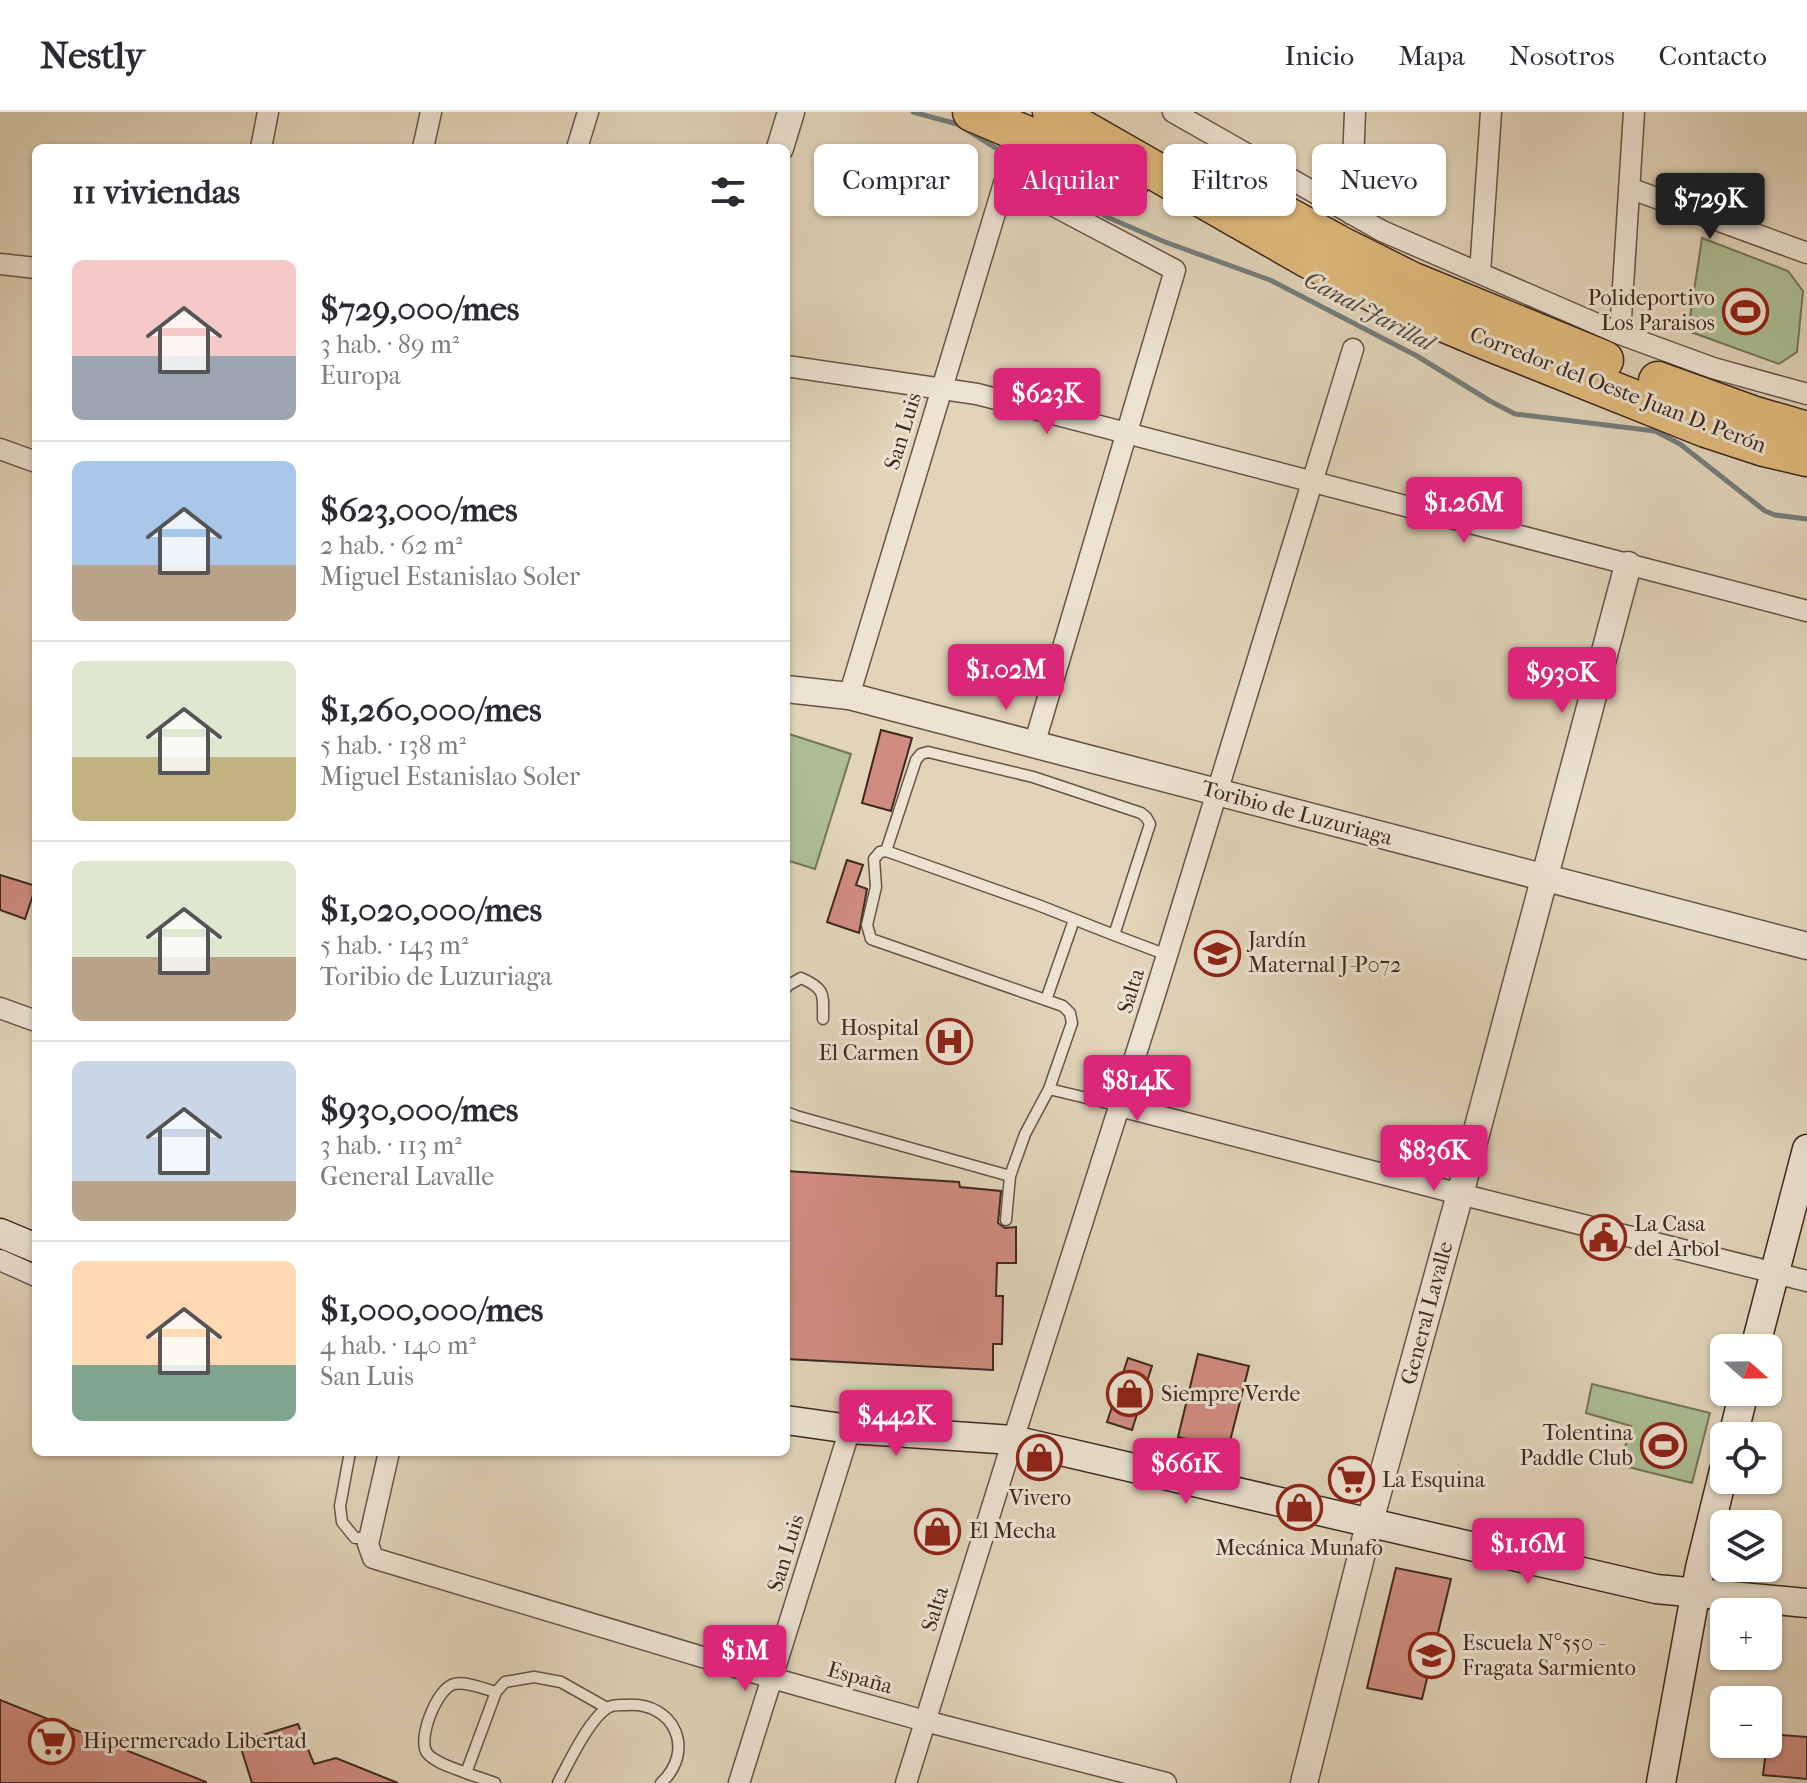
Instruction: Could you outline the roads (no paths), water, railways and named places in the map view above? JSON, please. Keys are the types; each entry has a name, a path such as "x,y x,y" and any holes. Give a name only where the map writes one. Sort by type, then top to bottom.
{"highway":[{"path":"972,112 1307,258"},
{"name":"Corredor del Oeste Juan D. Perón","path":"1052,112 1307,258 1381,296 1706,428 1807,457"},
{"name":"Corredor del Oeste Juan D. Perón","path":"1104,112 1287,217 1411,281 1637,374 1807,431"}],"main road":[{"path":"1759,1334 1807,1149"},
{"path":"0,1233 32,1246"},
{"path":"790,1421 850,1429 1013,1440 1656,1589 1807,1603"},
{"path":"1661,1783 1695,1593 1718,1494"}],"street":[{"path":"262,144 268,112"},
{"path":"424,144 431,112"},
{"path":"578,144 588,112"},
{"path":"781,144 791,112"},
{"path":"1173,112 1197,119 1312,190"},
{"path":"1354,144 1355,112"},
{"path":"1480,273 1491,112"},
{"path":"1620,334 1634,112"},
{"name":"San Luis","path":"849,696 1005,180 1175,270 1126,435"},
{"path":"1629,188 1807,253"},
{"path":"1355,216 1382,231 1620,334 1713,368 1807,394"},
{"path":"0,264 32,268"},
{"name":"Salta","path":"906,1783 1120,1106 1353,349"},
{"path":"790,367 977,394 1807,611"},
{"path":"1034,745 1126,435"},
{"path":"0,449 32,461"},
{"name":"General Lavalle","path":"1304,1783 1370,1521 1628,565"},
{"name":"Toribio de Luzuriaga","path":"790,689 849,696 1807,946"},
{"path":"0,1008 32,1020"},
{"path":"1120,1106 1807,1281"},
{"path":"0,1260 32,1274"},
{"name":"San Luis","path":"739,1783 850,1429"},
{"path":"369,1541 388,1456"},
{"name":"España","path":"369,1541 373,1558 772,1678 1166,1783"}],"lane":[{"path":"886,851 916,760 928,752 1033,777 1141,813 1150,824 1114,935"},
{"path":"1006,1220 1010,1176 1025,1134 1049,1089 1072,1023 1070,1013 1063,1006 871,939 867,925 876,887 874,859 880,852 886,851 1167,955"},
{"path":"1046,1000 1074,920"},
{"path":"790,984 801,978 816,985 823,995 823,1019"},
{"path":"1049,1089 1120,1106"},
{"path":"790,1114 1010,1176"},
{"path":"349,1456 340,1506 342,1522 355,1538 369,1541"},
{"path":"466,1773 496,1692 505,1682 534,1677 561,1682 607,1708"},
{"path":"495,1783 431,1757 423,1745 423,1734 440,1695 448,1686 458,1682 496,1692"},
{"path":"558,1783 587,1732 607,1708 640,1704 665,1714 675,1728 680,1749 669,1776 661,1783"}],"waterway":[{"name":"Canal Jarillal","path":"913,112 957,124 1107,217 1165,242 1270,280 1417,356 1515,414 1655,431 1680,444 1765,511 1807,519"}],"place":[{"name":"Polideportivo Los Paraisos","path":"1746,311"},
{"name":"Jardín Maternal J-P072","path":"1217,953"},
{"name":"Hospital El Carmen","path":"950,1041"},
{"name":"La Casa del Arbol","path":"1603,1237"},
{"name":"Siempre Verde","path":"1130,1394"},
{"name":"Tolentina Paddle Club","path":"1664,1446"},
{"name":"Vivero","path":"1040,1457"},
{"name":"La Esquina","path":"1351,1480"},
{"name":"Mecánica Munafo","path":"1299,1507"},
{"name":"El Mecha","path":"938,1531"},
{"name":"Escuela N°550 - Fragata Sarmiento","path":"1431,1656"},
{"name":"Hipermercado Libertad","path":"52,1741"}]}
